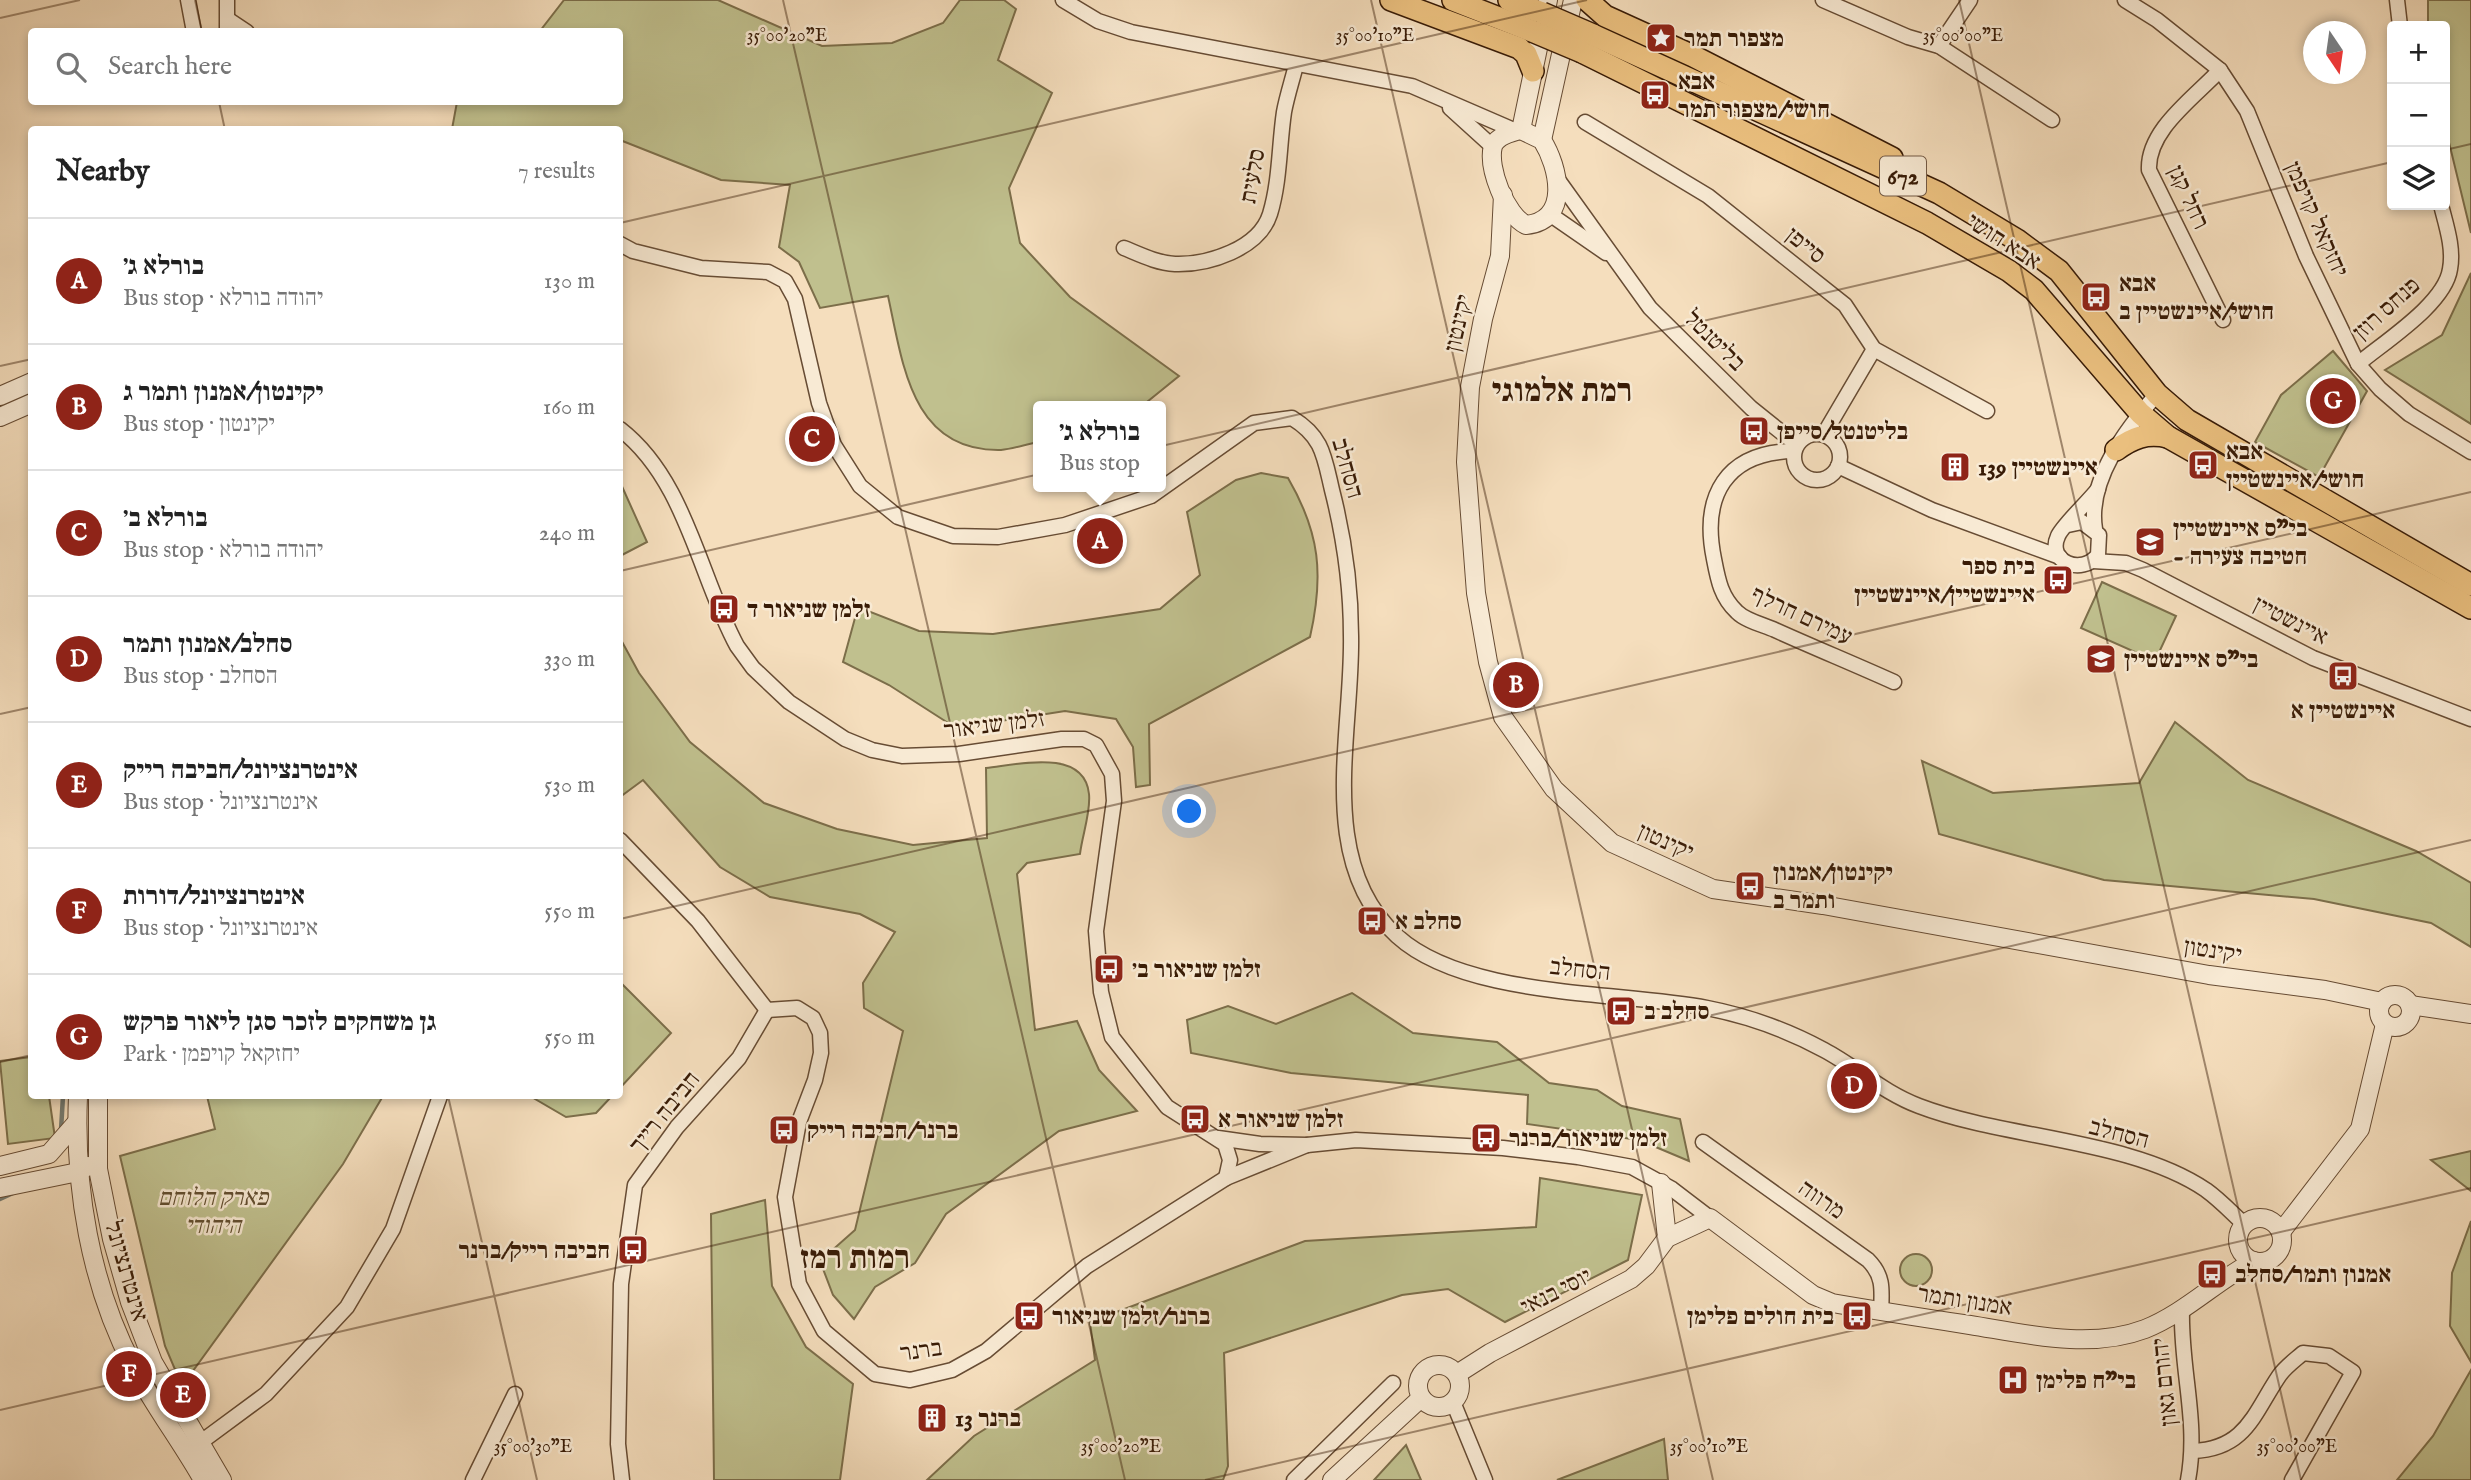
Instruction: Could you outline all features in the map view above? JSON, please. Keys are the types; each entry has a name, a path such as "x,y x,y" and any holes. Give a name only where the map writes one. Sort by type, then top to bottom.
{"main road":[{"path":"1391,0 1519,48 1526,54 1533,71"},
{"name":"אבא חושי","path":"1454,0 1540,15"},
{"name":"אבא חושי","path":"1509,0 1927,223 2010,271 2034,290 2140,413 2168,437 2471,608"},
{"path":"1587,0 1605,16 1853,135 1910,169 1939,193"},
{"name":"אבא חושי","path":"1587,43 1939,193 2017,240 2059,271 2157,394 2187,420 2471,585"},
{"path":"2116,450 2144,436 2168,437"}],"street":[{"path":"188,0 193,28"},
{"path":"227,0 228,26"},
{"path":"1063,0 1098,21 1131,32 1412,86 1542,140"},
{"path":"1519,130 1499,139 1493,147 1495,171 1511,212 1526,225 1535,224 1551,215 1557,201 1556,177 1542,140 1573,0"},
{"path":"1823,0 1908,37 1940,46 2052,120"},
{"path":"1940,46 1970,0"},
{"name":"יחזקאל קויפמן","path":"2125,0 2157,20 2220,70 2247,111 2306,256 2358,363 2379,389 2409,414 2471,452"},
{"path":"2397,0 2399,21"},
{"path":"1519,130 1533,71 1540,15"},
{"name":"סלעית","path":"1124,248 1155,261 1177,264 1209,259 1237,250 1256,234 1270,216 1284,112 1296,65"},
{"name":"רחל קגן","path":"2220,70 2154,139 2148,156 2149,170 2223,320"},
{"path":"1441,100 1493,147"},
{"name":"סייפן","path":"1585,122 1708,196 1845,305 1874,349 1987,411"},
{"name":"בליטנטל","path":"1556,177 1650,308 1795,448"},
{"name":"יקינטון","path":"1503,195 1500,256 1483,319 1470,387 1466,462 1476,593 1488,662 1503,717 1555,789 1612,844 1713,889 1823,905 2209,975 2325,990 2394,1015"},
{"name":"פנחס רוזן","path":"2358,363 2426,308 2445,283 2451,268 2449,237 2442,210"},
{"name":"בליטנטל","path":"1551,215 1613,258"},
{"name":"יקינטון","path":"1500,256 1526,225"},
{"name":"הסחלב","path":"623,246 633,251 701,268 768,272 785,281 795,299 819,403 834,445 860,486 898,517 953,536 998,537 1065,525 1157,492"},
{"path":"1824,434 1874,349"},
{"path":"0,396 28,384"},
{"path":"2060,557 2056,542 2063,530 2098,489 2116,450 2140,413 2157,394"},
{"path":"0,417 28,405"},
{"name":"הסחלב","path":"1166,486 1254,424 1292,418 1313,431 1326,463 1342,528 1351,636 1344,773 1352,859 1360,891 1372,912 1400,939 1432,960 1469,975 1525,986 1706,1008 1762,1021 1825,1050 1916,1105 1969,1121 2149,1162 2206,1190 2245,1224"},
{"name":"זלמן שניאור","path":"623,432 662,475 737,646 753,668 789,702 845,740 872,750 902,756 982,751 1062,739 1084,738 1096,745 1112,774 1114,801 1096,931 1101,992 1112,1037 1167,1107 1218,1138 1260,1144 1307,1145 1356,1140 1503,1148 1632,1167 1661,1183 1710,1218"},
{"path":"1824,434 1836,443 1839,450 1838,466 1821,480 1806,478 1795,467 1795,448 1808,435 1824,434"},
{"name":"עמירם חרלף","path":"1795,448 1757,455 1741,463 1725,481 1711,506 1710,543 1720,590 1738,614 1894,682"},
{"path":"1838,466 1932,510 2060,557 2072,566 2079,567 2094,561 2101,542 2095,529 2098,489"},
{"path":"2010,539 2037,540 2082,522 2095,529"},
{"name":"איינשטיין","path":"2094,561 2126,563 2143,570 2313,658 2471,719"},
{"path":"623,843 698,920 767,1010"},
{"name":"ברנר","path":"767,1010 797,1008 813,1018 820,1033 821,1053 815,1080 799,1122 785,1197 799,1284 824,1331 875,1374 910,1380 952,1370 986,1351 1087,1266 1226,1178 1307,1145"},
{"name":"חביבה רייך","path":"622,1480 618,1444 621,1284 635,1185 677,1127 739,1058 767,1010"},
{"path":"2274,1225 2300,1203 2360,1129 2376,1067 2394,1015 2464,1012"},
{"name":"אינטרנציונל","path":"78,1099 76,1154 84,1209 94,1257 122,1343 147,1391 200,1473"},
{"name":"אינטרנציונל","path":"98,1099 97,1160 112,1239 139,1331 153,1362 222,1480"},
{"path":"200,1473 194,1453 201,1442 267,1394 347,1307 393,1229 439,1099"},
{"path":"38,1158 56,1148 77,1122"},
{"path":"1218,1138 1228,1152 1230,1169 1226,1178"},
{"name":"מרווה","path":"1703,1143 1879,1270 1882,1283 1881,1312"},
{"path":"0,1166 76,1154 97,1160"},
{"path":"0,1188 78,1172 97,1160"},
{"path":"35,1180 59,1185 78,1200 84,1209"},
{"path":"1661,1183 1667,1238"},
{"name":"אמנון ותמר","path":"1710,1218 1813,1295 1832,1303 2073,1338 2124,1335 2155,1324 2182,1309 2247,1256"},
{"name":"יוסי בנאי","path":"1457,1374 1490,1353 1631,1279 1647,1266 1667,1238 1710,1218"},
{"path":"2258,1218 2274,1225 2278,1252 2267,1260 2247,1256 2238,1235 2245,1224 2258,1218"},
{"name":"יהורם גאון","path":"2182,1309 2182,1349 2188,1379 2193,1451 2188,1480"},
{"name":"יהורם גאון","path":"2193,1451 2211,1451 2246,1432 2281,1373 2303,1353 2329,1356 2353,1372 2292,1480"},
{"path":"1446,1365 1457,1374 1459,1392 1453,1402 1440,1407 1421,1398 1418,1378 1426,1368 1446,1365"},
{"path":"1294,1480 1393,1383"},
{"path":"472,1480 514,1394"},
{"path":"1332,1480 1421,1398"},
{"path":"1453,1402 1485,1480"},
{"path":"190,1422 211,1426 228,1422"}],"green space":[{"path":"564,0 718,0 822,46 892,43 943,23 960,0 1004,0 1016,9 998,60 1052,93 1009,188 1020,243 1070,297 1179,376 1148,401 1033,401 1033,443 1001,450 971,447 947,436 930,420 916,399 899,349 888,296 820,308 799,262 779,247 790,185 721,180 623,141 623,126 453,126 456,105 623,105 623,28 542,28"},
{"path":"2428,0 2471,0 2471,233 2450,147 2450,21 2428,21"},
{"path":"2471,273 2471,424 2385,370 2442,335"},
{"path":"2333,351 2367,391 2319,477 2255,442 2281,395"},
{"path":"1261,473 1288,478 1299,498 1313,536 1318,574 1310,637 1149,724 1150,785 1136,787 1133,747 1116,719 1065,711 956,728 889,685 843,662 858,607 919,631 993,634 1160,609 1200,575 1187,512 1236,480"},
{"path":"623,489 647,542 623,554"},
{"path":"2102,582 2176,616 2155,661 2081,628"},
{"path":"623,644 639,673 690,742 764,803 837,829 913,845 987,838 986,768 1047,762 1062,764 1075,770 1084,779 1089,794 1088,816 1080,854 1027,863 1017,874 1035,1030 1077,1021 1099,1070 1137,1111 1059,1131 946,1214 915,1263 875,1287 854,1319 833,1295 820,1261 855,1230 903,1031 864,1008 863,983 895,932 860,914 770,897 720,867 643,780 623,795"},
{"path":"2175,722 2248,780 2416,851 2471,883 2471,947 2431,923 2314,899 2104,880 1939,834 1922,761 1993,793 2139,783"},
{"path":"623,985 671,1033 623,1085"},
{"path":"1352,993 1413,1033 1497,1042 1549,1083 1597,1090 1622,1106 1680,1119 1689,1161 1639,1140 1527,1124 1528,1095 1291,1073 1191,1053 1187,1020 1228,1006 1276,1024"},
{"path":"28,1057 28,1099 49,1099 55,1138 8,1144 0,1061"},
{"name":"פארק הלוחם היהודי","path":"208,1099 381,1099 343,1164 182,1386 165,1346 120,1156 215,1129"},
{"path":"535,1099 609,1099 596,1113 566,1117"},
{"path":"2471,1151 2471,1191 2431,1160"},
{"path":"1540,1178 1642,1195 1628,1260 1505,1322 1448,1289 1402,1295 1224,1353 1228,1466 1223,1480 927,1480 974,1436 1095,1360 1090,1322 1305,1241 1536,1227"},
{"path":"765,1200 772,1286 806,1347 853,1384 840,1480 714,1480 711,1214"},
{"path":"2471,1221 2471,1362 2450,1326 2452,1273"},
{"path":"1916,1254 1927,1259 1932,1270 1927,1281 1916,1286 1905,1281 1900,1270 1905,1259"},
{"path":"2471,1370 2471,1480 2397,1480 2433,1436"},
{"path":"1664,1439 1668,1480 1557,1480"},
{"path":"1406,1445 1421,1480 1374,1480"}],"waterway":[{"path":"61,1130 63,1099"},
{"path":"0,1199 13,1193"}],"place":[{"name":"מצפור תמר","path":"1661,38"},
{"name":"אבא חושי/מצפור תמר","path":"1655,95"},
{"name":"אבא חושי/איינשטיין ב","path":"2096,297"},
{"name":"גן משחקים לזכר סגן ליאור פרקש","path":"2333,401"},
{"name":"בליטנטל/סייפן","path":"1754,431"},
{"name":"בורלא ב׳","path":"812,439"},
{"name":"אבא חושי/איינשטיין","path":"2203,465"},
{"name":"איינשטיין 139","path":"1955,467"},
{"name":"בורלא ג׳","path":"1100,541"},
{"name":"בי\"ס איינשטיין - חטיבה צעירה","path":"2150,542"},
{"name":"בית ספר איינשטיין/איינשטיין","path":"2058,580"},
{"name":"זלמן שניאור ד","path":"724,609"},
{"name":"בי\"ס איינשטיין","path":"2101,659"},
{"name":"איינשטיין א","path":"2343,676"},
{"name":"יקינטון/אמנון ותמר ג","path":"1516,685"},
{"name":"יקינטון/אמנון ותמר ב","path":"1750,886"},
{"name":"סחלב א","path":"1372,921"},
{"name":"זלמן שניאור ב׳","path":"1109,969"},
{"name":"סחלב ב","path":"1621,1011"},
{"name":"סחלב/אמנון ותמר","path":"1854,1086"},
{"name":"זלמן שניאור א","path":"1195,1119"},
{"name":"ברנר/חביבה רייק","path":"784,1130"},
{"name":"זלמן שניאור/ברנר","path":"1486,1138"},
{"name":"חביבה רייק/ברנר","path":"633,1250"},
{"name":"אמנון ותמר/סחלב","path":"2212,1274"},
{"name":"ברנר/זלמן שניאור","path":"1029,1316"},
{"name":"בית חולים פלימן","path":"1857,1316"},
{"name":"אינטרנציונל/דורות","path":"129,1374"},
{"name":"בי\"ח פלימן","path":"2013,1380"},
{"name":"אינטרנציונל/חביבה רייק","path":"183,1395"},
{"name":"ברנר 13","path":"932,1418"}],"district":[{"name":"רמת אלמוגי","path":"1562,390"},
{"name":"רמות רמז","path":"855,1257"}]}
